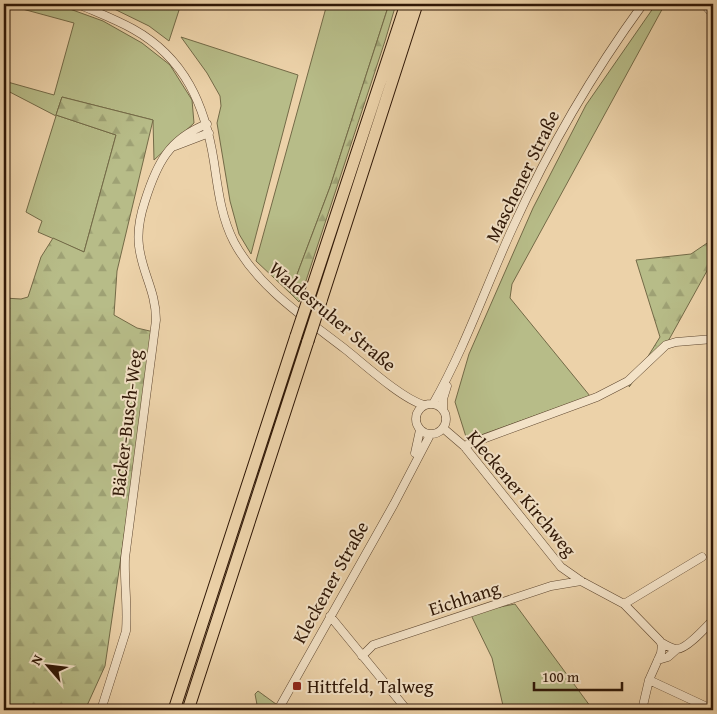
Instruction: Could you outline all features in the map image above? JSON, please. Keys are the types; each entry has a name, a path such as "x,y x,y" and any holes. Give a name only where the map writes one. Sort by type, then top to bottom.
{"highway":[{"path":"174,710 406,4"},
{"path":"188,710 418,4"},
{"path":"216,650 218,618"}],"street":[{"name":"Waldesruher Straße","path":"78,4 134,30 158,46 191,86 207,124 222,210 233,240 245,260 263,281 285,301 401,392 417,403 424,405"},
{"name":"Maschener Straße","path":"433,404 450,375 516,221 543,164 591,79 643,4"},
{"path":"704,4 713,14"},
{"name":"Bäcker-Busch-Weg","path":"101,710 126,631 125,558 156,320 156,308 152,290 139,247 138,228 140,216 158,166 164,155 182,136 207,124"},
{"path":"173,146 209,133"},
{"path":"464,446 597,397 628,381 666,344 713,338"},
{"name":"Maschener Straße","path":"443,410 450,375"},
{"name":"Waldesruher Straße","path":"401,392 417,413"},
{"path":"433,404 443,410 446,417 443,428 437,433 430,434 420,430 416,422 417,413 424,405 433,404"},
{"name":"Kleckener Kirchweg","path":"443,428 464,446 561,567 581,581 624,604 656,634 662,643"},
{"name":"Kleckener Straße","path":"410,470 420,430"},
{"name":"Kleckener Straße","path":"278,710 394,504 430,434"},
{"path":"624,604 702,557"},
{"name":"Eichhang","path":"362,656 373,645 551,586 581,581"},
{"path":"330,616 335,619 362,656 407,710"},
{"path":"658,660 668,657 677,649 687,645 713,620"},
{"path":"642,710 649,680 662,650 662,643 677,649"},
{"path":"649,680 707,707"}],"green space":[{"path":"4,4 56,4 103,21 142,43 170,65 192,100 194,123 154,160 153,120 62,97 56,115 116,135 84,252 38,232 42,221 26,212 56,116 4,89 4,81 54,95 74,23"},
{"path":"104,4 181,4 169,41 149,26"},
{"path":"327,4 389,4 330,187 290,293 256,261"},
{"path":"389,4 396,4 299,302 290,293 330,187"},
{"path":"656,4 665,4 512,284 510,298 590,396 467,440 455,402 469,354 533,208 586,105"},
{"path":"181,37 298,75 251,254 239,234 230,201 217,123 221,106 220,96 207,73"},
{"path":"62,97 153,120 117,271 114,315 137,328 154,332 105,666 85,710 4,710 4,298 21,299 28,297 41,257 53,238 84,252 116,135 56,115"},
{"path":"713,239 713,260 666,345 647,363 629,387 660,337 636,260 691,254"},
{"path":"515,604 593,710 520,710 517,706 504,710 492,658 470,613"},
{"path":"258,691 280,707 278,710 258,710 255,694"}],"place":[{"name":"Hittfeld, Talweg","path":"297,686"}]}
